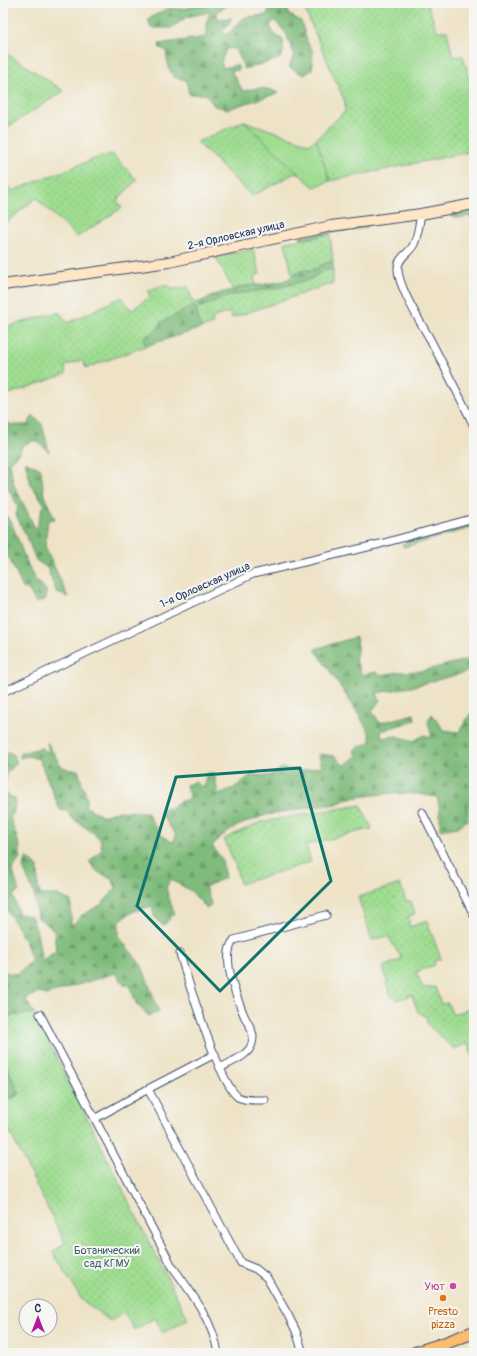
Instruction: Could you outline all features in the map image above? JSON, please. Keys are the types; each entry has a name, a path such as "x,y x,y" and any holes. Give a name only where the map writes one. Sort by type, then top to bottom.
{"main road":[{"path":"416,1353 474,1332"}],"street":[{"name":"2-я Орловская улица","path":"3,285 169,262 331,226 421,214 474,204"},
{"path":"421,214 419,229 414,244 409,252 399,261 398,277 474,426"},
{"name":"1-я Орловская улица","path":"3,692 253,574 380,544 474,518"},
{"path":"422,812 474,915"},
{"path":"220,1068 240,1057 250,1048 253,1040 253,1035 243,1013 232,978 228,958 231,944 234,940 326,915"},
{"path":"180,954 191,991 214,1054 234,1093 249,1100 265,1100"},
{"path":"40,1014 96,1118 132,1192 168,1259 189,1290 210,1326 216,1339 218,1353"},
{"path":"96,1118 214,1054"},
{"path":"148,1090 241,1263 256,1269 267,1278 290,1320 303,1353"}],"highlighted area":[{"path":"300,768 331,881 220,991 137,906 176,777"}],"green space":[{"path":"207,3 232,3 217,11 218,19 231,18 229,25 222,30 226,35 245,17 267,15 270,5 266,3 289,3 288,14 301,21 307,41 313,52 312,70 304,75 289,67 294,55 286,33 274,20 270,26 274,34 283,40 283,53 279,59 244,69 240,57 234,48 226,49 221,62 223,68 237,65 239,70 231,71 243,91 261,88 279,93 227,109 214,106 206,94 189,94 186,80 174,77 168,67 166,50 160,48 159,44 206,37 206,24 210,12 187,17 171,28 151,28 148,19 169,8 183,9"},
{"path":"302,3 427,3 437,31 447,31 453,57 463,56 474,92 474,151 330,181 316,139 345,111 345,102"},
{"path":"3,51 64,91 3,130"},
{"path":"244,121 310,144 316,139 330,181 314,187"},
{"path":"244,121 297,172 252,196 197,142"},
{"path":"112,154 137,180 117,200 122,208 77,237 36,198 3,225 3,181 12,191 99,157"},
{"path":"474,209 474,221 470,216 458,218 451,216 457,212"},
{"path":"368,225 366,228 334,232 312,238 300,239 301,236"},
{"path":"330,234 333,261 325,263 315,269 301,271 292,275 285,242"},
{"path":"253,249 260,274 254,276 256,285 244,286 233,290 216,257"},
{"path":"333,261 333,269 323,271 311,279 282,287 237,294 199,308 197,303 220,293 244,286 284,281 301,271 315,269 325,263"},
{"path":"333,269 333,283 232,318 229,312 212,318 213,324 201,328 195,305 160,323 160,327 143,338 146,346 86,368 82,360 65,366 66,374 6,395 3,386 3,329 9,326 59,312 68,323 122,297 131,310 150,297 148,291 165,284 173,289 188,287 193,302 197,303 199,308 237,294 282,287 311,279 323,271"},
{"path":"195,305 201,328 146,346 143,338 160,327 160,323"},
{"path":"33,415 42,424 49,452 36,440 23,445 18,455 9,463 14,485 36,530 42,509 45,505 31,485 25,461 41,469 44,496 55,519 48,520 45,546 68,597 57,593 47,568 36,560 16,515 18,506 3,479 3,421 12,425 28,425"},
{"path":"3,511 12,524 35,580 46,590 46,599 36,603 29,590 23,588 8,556 3,552"},
{"path":"474,521 474,527 404,547 402,545 407,541"},
{"path":"356,637 358,647 355,659 362,675 376,672 380,675 422,671 474,658 474,670 411,687 377,693 380,700 372,711 380,723 414,714 415,720 381,731 382,738 396,736 414,741 424,735 432,738 428,721 432,714 444,730 459,732 470,714 474,717 474,800 468,805 466,821 458,827 440,830 440,810 437,797 418,794 392,793 349,798 337,804 266,815 237,826 219,838 212,846 222,859 225,878 205,887 211,904 207,909 191,891 170,879 166,888 174,914 163,926 154,916 152,906 134,911 119,921 119,937 142,966 159,1012 149,1016 137,1005 129,984 125,986 115,973 46,995 39,992 25,999 34,1013 3,1017 3,972 17,974 32,961 26,943 9,913 3,898 3,835 7,831 3,820 3,750 13,754 17,763 6,774 5,793 16,800 13,814 10,817 20,847 20,859 12,869 19,891 13,895 19,914 31,916 37,933 42,961 56,951 54,930 37,917 34,894 23,867 27,857 38,867 38,888 41,895 57,895 71,901 71,926 81,916 102,904 116,888 112,878 99,873 89,862 102,849 100,838 71,817 67,811 60,810 39,759 28,756 20,758 20,753 41,748 49,753 47,742 61,766 70,770 78,770 87,799 85,806 102,816 119,811 147,812 161,834 165,838 174,842 176,835 160,813 162,809 173,808 178,802 190,799 186,785 195,782 203,788 207,773 214,773 218,794 234,788 251,775 269,776 282,768 302,771 322,766 318,754 335,756 344,766 357,755 354,750 370,743 370,734 356,710 315,649"},
{"path":"474,800 474,819 466,821 468,805"},
{"path":"361,805 372,829 306,845 311,862 240,884 235,864 224,839 261,822"},
{"path":"400,884 406,901 411,901 415,913 408,917 410,927 427,921 441,959 434,961 435,965 416,972 422,986 425,988 435,987 441,1004 448,1003 452,1014 474,1008 474,1060 468,1043 454,1049 427,1024 427,1017 418,1012 412,995 397,1000 391,996 383,967 402,959 388,936 372,940 358,897"},
{"name":"Ботанический сад КГМУ","path":"34,1013 188,1319 163,1333 155,1318 134,1330 124,1313 110,1321 82,1300 53,1252 65,1243 3,1118 3,1103 20,1094 3,1058 3,1017"},
{"path":"3,1058 20,1094 10,1099 3,1087"}],"place":[{"name":"Уют","path":"453,1286"},
{"name":"Presto pizza","path":"443,1298"}]}
